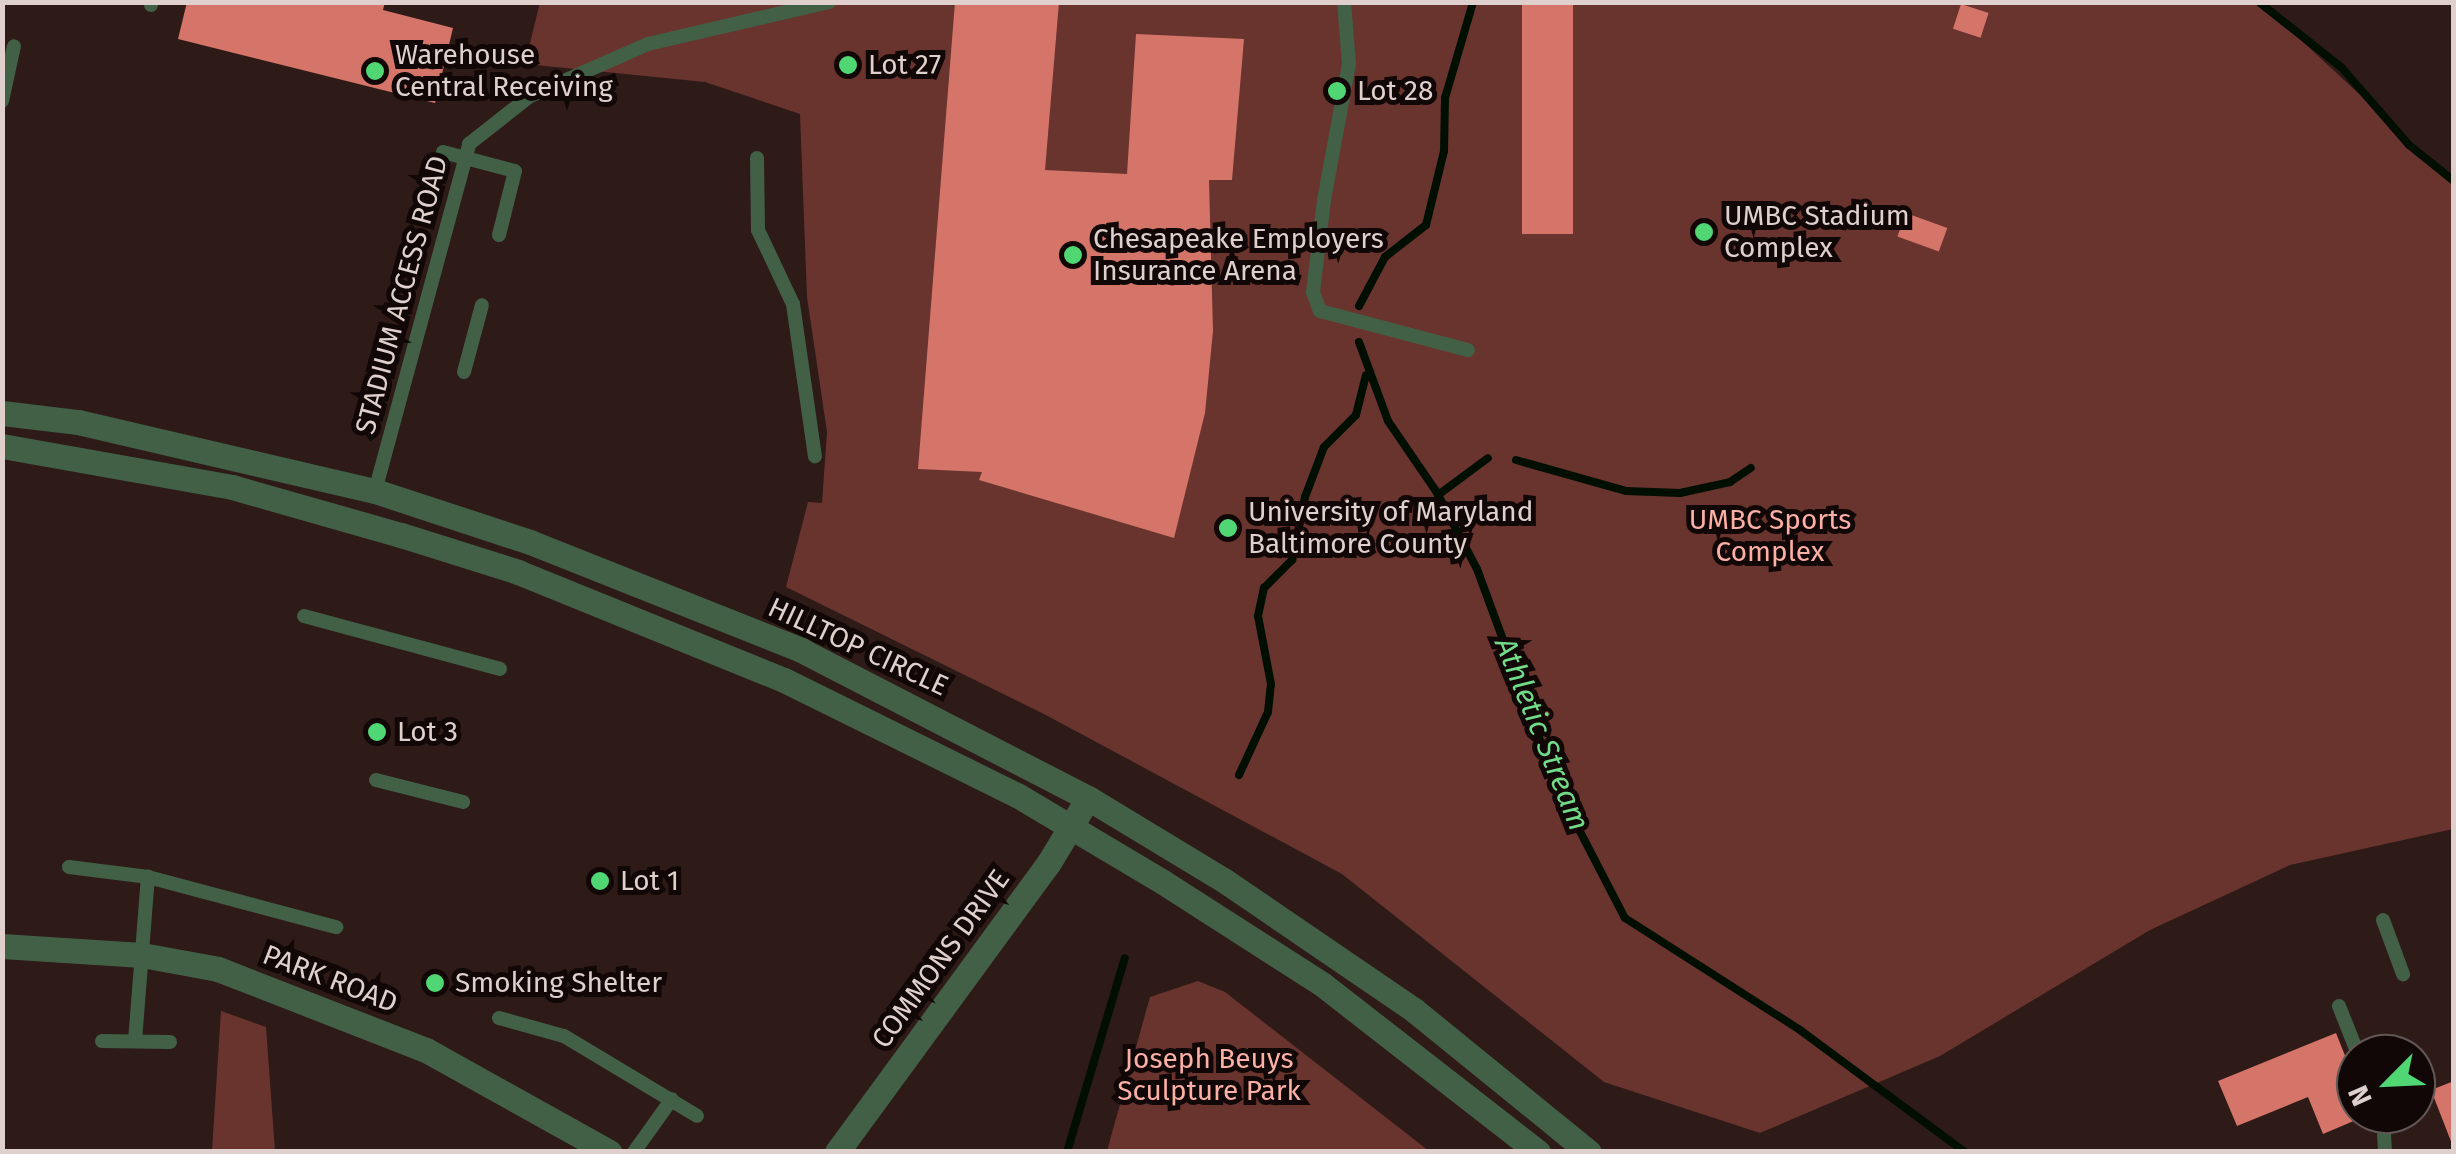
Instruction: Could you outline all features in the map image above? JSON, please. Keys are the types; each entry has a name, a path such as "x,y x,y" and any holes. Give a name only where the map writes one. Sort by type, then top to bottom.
{"street":[{"name":"HILLTOP CIRCLE","path":"2,413 96,425 375,491 530,542 801,650 1088,798 1330,950 1588,1152"},
{"path":"2,446 232,487 518,572 784,680 1071,826 1322,984 1538,1152"},
{"name":"COMMONS DRIVE","path":"837,1152 1088,798"},
{"name":"PARK ROAD","path":"2,946 142,955 218,969 352,1017 504,1089 609,1152"}],"lane":[{"name":"STADIUM ACCESS ROAD","path":"375,491 469,144 530,96 648,44 829,2"},
{"path":"1344,2 1349,64 1322,218 1314,292 1320,312 1468,350"},
{"path":"2,101 14,46"},
{"path":"443,152 515,171 500,235"},
{"path":"757,158 758,230 793,304 815,456"},
{"path":"464,372 482,305"},
{"path":"304,616 500,669"},
{"path":"376,780 463,802"},
{"path":"69,867 148,877 336,927"},
{"path":"135,1041 148,877"},
{"path":"2383,920 2403,974"},
{"path":"2339,1006 2350,1034"},
{"path":"499,1018 564,1036 698,1116"},
{"path":"102,1041 170,1042"},
{"path":"634,1152 672,1099"}],"green space":[{"name":"UMBC Sports Complex","path":"540,2 2261,3 2453,181 2453,829 2290,865 2150,930 1940,1056 1760,1133 1604,1082 1342,874 1044,714 786,587 808,502 822,503 827,432 807,297 800,114 705,82 525,64"},
{"name":"Joseph Beuys Sculpture Park","path":"1198,981 1225,992 1429,1151 1107,1151 1150,997"},
{"path":"221,1011 266,1027 275,1151 212,1151"}],"building":[{"name":"Warehouse Central Receiving","path":"187,2 385,2 383,10 453,28 435,103 178,39"},
{"name":"Chesapeake Employers Insurance Arena","path":"955,2 1059,2 1045,170 1127,174 1136,34 1244,39 1232,180 1209,180 1213,331 1205,413 1174,538 979,480 982,472 918,469"},
{"path":"1522,2 1573,2 1573,234 1522,234"},
{"path":"1961,4 1989,13 1981,38 1953,29"},
{"path":"1906,213 1947,228 1939,252 1897,236"},
{"path":"2336,1033 2336,1128 2323,1134 2308,1097 2237,1126 2218,1081"},
{"path":"2454,1081 2454,1144 2436,1103 2436,1088"}],"waterway":[{"path":"1359,306 1385,257 1426,225 1444,151 1445,98 1473,2"},
{"path":"2259,2 2342,68 2409,145 2454,181"},
{"name":"Athletic Stream","path":"1359,342 1388,421 1436,491 1477,569 1558,789 1625,918 1800,1030 1965,1152"},
{"path":"1239,775 1268,712 1271,684 1258,616 1264,588 1292,560 1305,497 1324,447 1356,415 1366,375"},
{"path":"1438,495 1488,458"},
{"path":"1516,460 1626,491 1680,493 1730,482 1751,468"},
{"path":"1067,1152 1125,958"}],"place":[{"name":"Lot 27","path":"848,65"},
{"name":"Warehouse Central Receiving","path":"375,71"},
{"name":"Lot 28","path":"1337,91"},
{"name":"UMBC Stadium Complex","path":"1704,232"},
{"name":"Chesapeake Employers Insurance Arena","path":"1073,255"},
{"name":"University of Maryland Baltimore County","path":"1228,528"},
{"name":"Lot 3","path":"377,732"},
{"name":"Lot 1","path":"600,881"},
{"name":"Smoking Shelter","path":"435,983"}]}
